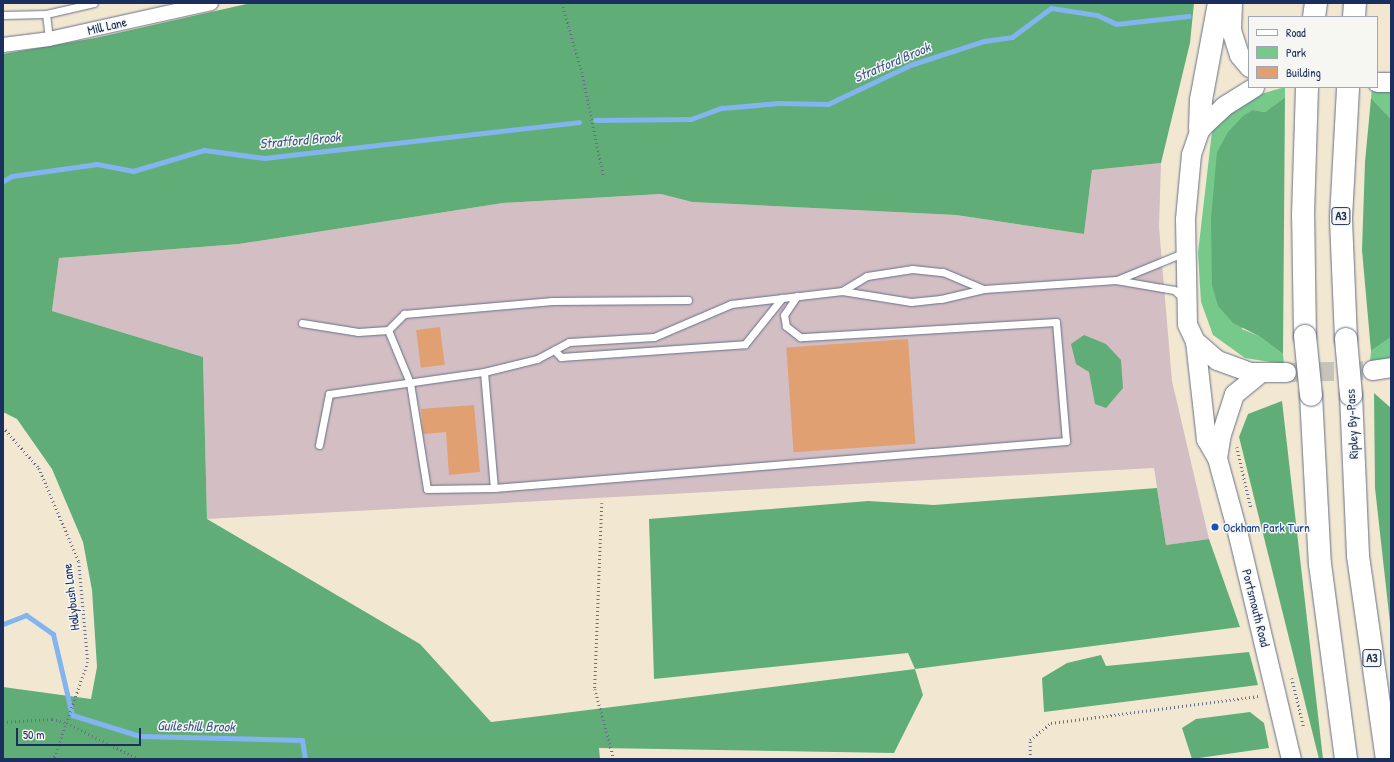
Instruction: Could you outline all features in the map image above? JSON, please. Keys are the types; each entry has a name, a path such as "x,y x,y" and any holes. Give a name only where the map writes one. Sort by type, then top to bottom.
{"highway":[{"path":"1200,128 1201,100 1218,3"},
{"path":"1314,16 1316,3"},
{"path":"1354,16 1356,3"},
{"name":"Ripley By-Pass","path":"1348,90 1341,218 1358,556 1387,759"},
{"path":"1306,91 1305,336 1311,395 1320,564 1346,759"}],"main road":[{"path":"1232,3 1230,30 1239,55 1248,65"},
{"path":"1378,82 1391,82"},
{"path":"1252,88 1224,106 1200,128 1190,160 1185,252 1187,324 1195,341 1217,360 1260,373 1286,372"},
{"name":"Portsmouth Road","path":"1195,341 1201,412 1206,439 1217,458 1277,693 1291,759"},
{"path":"1372,370 1391,367"},
{"name":"Portsmouth Road","path":"1217,458 1220,434 1234,394 1260,373"}],"street":[{"name":"Mill Lane","path":"3,44 49,39 211,3"}],"lane":[{"path":"3,15 46,14 94,3"},
{"path":"46,14 49,39"},
{"path":"1116,280 1185,252"},
{"path":"842,291 867,276 912,269 943,272 984,289"},
{"path":"318,445 329,394 484,372 537,359 569,342 654,337 731,304 842,291 900,302 941,299 984,289 1116,280 1174,290 1186,301"},
{"path":"388,330 410,383 427,489 494,488 1066,441 1056,322 800,337 786,326 784,315 797,296"},
{"path":"554,350 562,357 745,344 782,298"},
{"path":"302,323 358,332 388,330 404,314 552,301 688,300"},
{"path":"484,372 494,488"}],"path":[{"path":"562,3 582,72 604,178"},
{"name":"Hollybush Lane","path":"3,427 39,468 79,562 88,662 54,759"},
{"path":"1236,442 1253,516"},
{"path":"602,503 595,689 614,759"},
{"path":"1030,759 1030,740 1051,723 1277,693"},
{"path":"3,722 52,719 67,723 139,759"}],"shaded area":[{"path":"1161,163 1159,227 1172,381 1209,539 1166,545 1154,468 207,519 203,357 52,311 59,258 239,244 503,203 661,194 692,202 956,215 1084,234 1092,170"}],"green space":[{"path":"251,3 1194,3 1190,43 1161,163 1092,170 1084,234 956,215 692,202 661,194 503,203 239,244 59,258 52,311 203,357 207,519 420,644 491,722 915,669 923,695 894,753 599,748 600,759 3,759 3,687 91,699 97,667 92,590 83,542 52,469 17,419 3,412 3,54 95,38"},
{"path":"1285,88 1285,97 1265,112 1253,110 1242,329 1259,336 1283,354 1284,364 1245,358 1213,335 1201,302 1198,253 1212,131 1223,117 1254,96"},
{"path":"1372,88 1391,89 1391,119 1371,98"},
{"path":"1285,97 1283,354 1259,336 1233,323 1218,306 1212,285 1211,218 1217,152 1228,132 1243,116 1253,110 1265,112"},
{"path":"1371,98 1391,119 1391,337 1371,351 1362,250 1365,162"},
{"path":"1084,335 1106,344 1121,360 1123,388 1106,408 1095,404 1089,372 1076,364 1071,344"},
{"path":"1391,337 1391,358 1370,361 1371,351"},
{"path":"1374,393 1391,408 1391,632 1375,488"},
{"path":"1282,401 1323,759 1319,759 1239,437 1248,414"},
{"path":"1157,488 1166,545 1209,539 1240,627 915,669 908,653 654,679 649,519 868,501 934,505"},
{"path":"1249,652 1258,685 1044,712 1042,678 1067,663 1101,655 1106,666"},
{"path":"1250,712 1264,723 1269,748 1192,759 1182,728 1196,719"}],"building":[{"path":"440,327 445,365 421,368 416,330"},
{"path":"908,339 915,444 794,452 786,348"},
{"path":"474,405 480,472 449,475 446,432 423,434 421,409"}],"waterway":[{"name":"Stratford Brook","path":"595,120 691,119 722,108 779,103 828,104 910,65 984,41 1012,37 1051,8 1097,15 1116,24 1189,16"},
{"name":"Stratford Brook","path":"3,181 12,176 97,164 133,171 204,150 264,158 579,122"},
{"name":"Guileshill Brook","path":"3,624 26,615 53,634 72,715 140,736 302,740 305,759"}],"tunnel":[{"path":"1286,372 1372,370"}],"place":[{"name":"Ockham Park Turn","path":"1215,527"}]}
